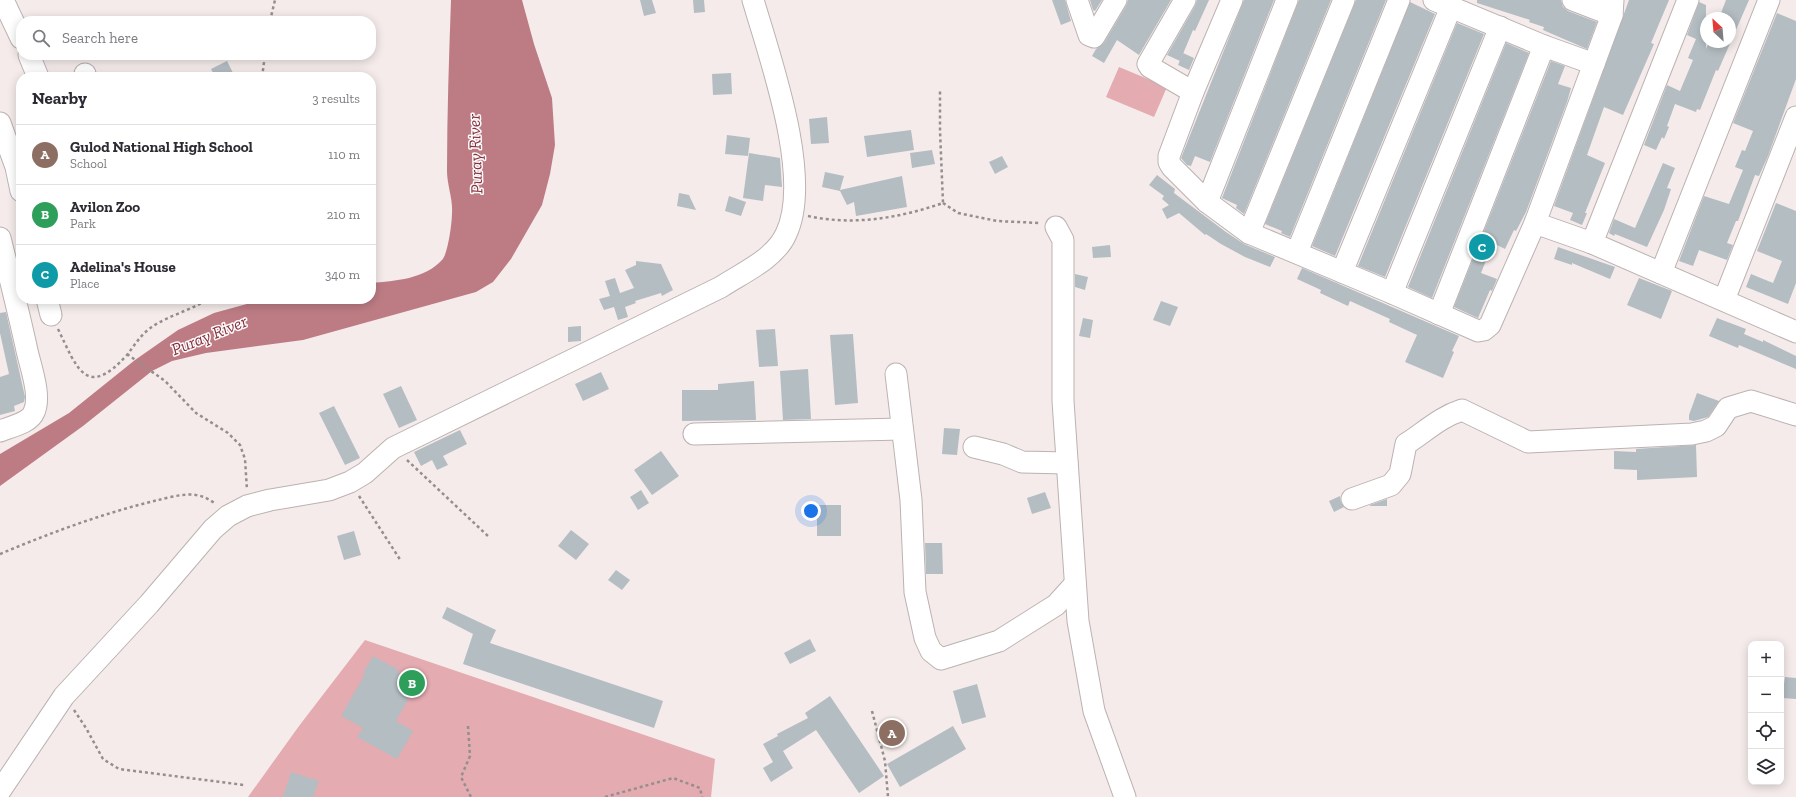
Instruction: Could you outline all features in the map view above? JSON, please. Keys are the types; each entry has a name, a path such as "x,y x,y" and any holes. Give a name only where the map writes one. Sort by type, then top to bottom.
{"street":[{"path":"3,0 16,27"},
{"path":"0,791 64,696 149,604 214,529 228,516 247,506 270,500 329,490 350,482 365,472 393,448 721,287 760,262 774,250 786,234 792,212 796,184 785,111 753,0"},
{"path":"1077,0 1089,35 1094,36 1116,0"},
{"path":"1185,0 1148,64 1150,67 1193,92"},
{"path":"1232,0 1193,92 1170,156 1169,162 1172,167 1207,202 1249,233 1297,252 1478,331 1484,330 1490,325 1535,223 1594,64 1612,8 1573,0"},
{"path":"1207,202 1287,0"},
{"path":"1249,233 1344,0"},
{"path":"1297,252 1400,0"},
{"path":"1592,243 1688,0"},
{"path":"1661,273 1769,0"},
{"path":"1342,272 1442,4 1544,46 1594,64"},
{"path":"1392,293 1500,27"},
{"path":"1439,314 1544,46"},
{"path":"31,60 36,72"},
{"path":"1724,300 1796,117"},
{"path":"0,123 16,179"},
{"path":"1535,223 1592,243 1796,332"},
{"path":"1056,227 1063,240 1063,400 1078,621 1094,711 1125,797"},
{"path":"0,238 7,296 32,369 36,407 30,418 0,431"},
{"path":"896,374 911,500 915,592 925,638 931,650 941,660 999,641 1056,605 1075,584"},
{"path":"1352,499 1391,485 1400,474 1406,444 1431,426 1451,414 1462,410 1528,442 1692,434 1706,431 1716,426 1728,408 1751,401 1796,415"},
{"path":"694,434 902,428"},
{"path":"974,447 1003,454 1022,462 1067,463"}],"path":[{"path":"271,16 275,0"},
{"path":"263,72 264,60"},
{"path":"940,91 943,203"},
{"path":"792,212 823,219 873,220 917,212 943,203"},
{"path":"943,203 958,213 997,221 1024,221 1042,223 1056,227"},
{"path":"49,307 73,359 81,372 90,377 100,377 112,369 127,354 148,329 198,304"},
{"path":"127,354 156,374 182,397 196,413 228,433 240,445 245,458 247,506"},
{"path":"393,448 489,538"},
{"path":"350,482 401,561"},
{"path":"0,554 42,536 131,507 172,497 196,495 208,499 228,516"},
{"path":"64,696 86,728 103,759 120,769 244,785"},
{"path":"872,711 885,761 888,797"},
{"path":"468,726 470,756 461,777 471,797"},
{"path":"605,797 673,778 700,788 702,797"}],"shaded area":[{"path":"1119,67 1167,87 1154,117 1106,97"},
{"path":"365,640 715,759 711,797 248,797 299,726"}],"water":[{"name":"Puray River","path":"451,0 522,0 534,44 552,98 555,145 550,174 542,205 511,259 493,282 476,292 303,340 206,353 172,361 152,371 83,426 0,486 0,454 69,413 135,360 178,330 214,313 247,304 376,304 376,282 409,278 435,266 442,260 446,252 452,213 452,202 447,171"}],"building":[{"path":"640,0 652,0 656,13 644,16"},
{"path":"693,0 704,0 705,12 694,13"},
{"path":"1052,0 1065,0 1071,21 1061,25"},
{"path":"1090,0 1102,0 1095,11 1093,10"},
{"path":"1128,0 1171,0 1139,55 1117,40 1104,63 1092,56 1096,49 1104,43"},
{"path":"1197,0 1209,0 1195,31 1193,30 1180,61 1167,55"},
{"path":"1244,0 1274,0 1210,162 1195,156 1191,166 1187,165 1181,158"},
{"path":"1299,0 1331,0 1244,214 1236,208 1237,205 1222,198"},
{"path":"1356,0 1386,0 1290,237 1281,233 1282,231 1265,224"},
{"path":"1477,0 1561,0 1563,7 1568,11 1597,22 1587,49 1543,30 1544,27 1529,22 1530,20 1477,3"},
{"path":"1629,0 1669,0 1651,43 1654,44 1623,115 1604,107 1587,155 1605,163 1585,213 1587,213 1582,225 1570,220 1573,213 1554,206"},
{"path":"1726,0 1749,0 1736,30 1736,12 1721,12"},
{"path":"1410,2 1435,14 1335,256 1312,246"},
{"path":"1699,2 1706,5 1706,12 1700,12 1700,48 1728,48 1718,71 1716,70 1700,110 1697,109 1696,112 1675,104 1667,126 1669,127 1664,139 1662,137 1656,150 1644,145 1667,85 1680,91 1693,60 1688,58 1696,39 1687,35"},
{"path":"1777,13 1796,21 1796,79 1768,156 1759,176 1755,175 1738,221 1736,221 1727,243 1733,245 1727,260 1699,250 1693,266 1679,261 1704,196 1729,204 1743,170 1735,167 1742,150 1745,151 1753,131 1733,123"},
{"path":"1457,23 1484,34 1385,277 1358,266"},
{"path":"1506,43 1529,53 1432,298 1408,287"},
{"path":"1183,53 1194,58 1189,70 1178,65"},
{"path":"227,61 232,72 212,72 211,69"},
{"path":"1551,61 1565,66 1558,84 1571,88 1526,212 1516,231 1514,230 1505,249 1493,243 1481,273 1497,279 1492,291 1490,290 1478,318 1454,307"},
{"path":"731,73 732,94 713,95 712,74"},
{"path":"827,117 829,143 811,144 809,119"},
{"path":"911,130 914,150 867,157 864,136"},
{"path":"727,135 750,138 748,156 725,154"},
{"path":"932,150 935,164 912,168 910,153"},
{"path":"749,153 780,158 782,187 765,185 763,201 743,198"},
{"path":"1002,156 1008,167 995,174 989,162"},
{"path":"1663,163 1675,168 1667,188 1671,189 1664,210 1647,247 1609,233 1614,219 1635,228"},
{"path":"825,172 844,176 840,190 902,176 907,207 856,216 854,202 847,205 840,191 822,187"},
{"path":"1157,175 1175,189 1174,193 1226,232 1244,244 1275,257 1270,267 1245,257 1206,234 1205,235 1179,213 1167,219 1162,209 1169,205 1162,199 1164,196 1149,185"},
{"path":"679,193 689,195 696,210 677,206"},
{"path":"729,196 746,202 741,216 725,211"},
{"path":"1776,203 1796,211 1796,283 1788,304 1746,287 1751,274 1773,283 1782,261 1757,251"},
{"path":"1110,245 1111,257 1093,258 1092,247"},
{"path":"1558,247 1615,267 1610,279 1572,263 1572,265 1554,259"},
{"path":"636,261 661,264 673,290 662,296 661,293 635,301 636,303 625,307 628,317 618,320 614,307 604,310 599,299 610,296 605,281 615,278 620,293 634,288 625,270 636,265"},
{"path":"1302,268 1459,336 1452,351 1454,352 1443,378 1405,362 1417,335 1389,322 1390,319 1350,301 1348,306 1320,293 1321,290 1297,279"},
{"path":"1075,274 1088,277 1085,290 1075,287"},
{"path":"1639,278 1672,291 1661,319 1627,305"},
{"path":"1161,301 1178,307 1170,326 1153,320"},
{"path":"6,312 25,397 24,402 14,406 15,411 0,415 0,377 9,374 0,333 0,313"},
{"path":"1083,318 1093,320 1090,338 1079,336"},
{"path":"1717,318 1746,329 1744,334 1763,342 1763,340 1796,356 1796,369 1739,345 1738,348 1709,336"},
{"path":"581,326 581,341 568,342 568,327"},
{"path":"775,329 778,366 759,367 756,330"},
{"path":"853,334 858,403 835,405 830,335"},
{"path":"808,369 811,419 783,420 780,371"},
{"path":"601,372 609,389 583,401 575,384"},
{"path":"754,381 756,420 682,421 682,390 718,390 718,384"},
{"path":"401,386 417,420 399,428 383,394"},
{"path":"1697,393 1719,401 1708,417 1694,421 1689,420 1689,415"},
{"path":"334,406 360,458 345,465 319,413"},
{"path":"944,428 960,429 957,455 942,454"},
{"path":"460,430 467,444 443,456 448,465 437,470 432,460 421,466 414,452"},
{"path":"1696,445 1697,477 1637,480 1637,470 1614,469 1614,451 1636,452 1636,449"},
{"path":"661,451 679,476 652,495 634,470"},
{"path":"641,490 649,503 638,510 630,497"},
{"path":"1045,492 1051,508 1032,514 1027,498"},
{"path":"1340,496 1341,503 1344,507 1334,512 1329,501"},
{"path":"1387,499 1387,506 1370,506 1370,505"},
{"path":"817,505 841,505 841,536 817,536"},
{"path":"571,530 589,544 576,560 558,546"},
{"path":"354,531 361,555 344,560 337,536"},
{"path":"925,543 942,543 943,574 926,574"},
{"path":"616,570 630,580 622,590 608,580"},
{"path":"447,607 496,630 490,643 663,701 654,728 463,664 473,634 442,618"},
{"path":"810,639 816,651 790,664 784,653"},
{"path":"373,656 399,670 397,672 417,683 396,721 413,731 397,759 357,737 363,728 341,716 365,674 363,673"},
{"path":"1785,677 1796,678 1796,699 1784,698"},
{"path":"977,684 986,717 962,724 953,691"},
{"path":"830,696 884,776 859,793 816,730 783,751 793,768 771,782 763,768 773,762 763,744 778,736 777,734 808,718 805,713"},
{"path":"953,726 966,749 900,787 887,764"},
{"path":"291,772 319,781 313,797 283,797"}],"place":[{"name":"Adelina's House","path":"1482,247"},
{"name":"Avilon Zoo","path":"412,683"},
{"name":"Gulod National High School","path":"892,733"}]}
